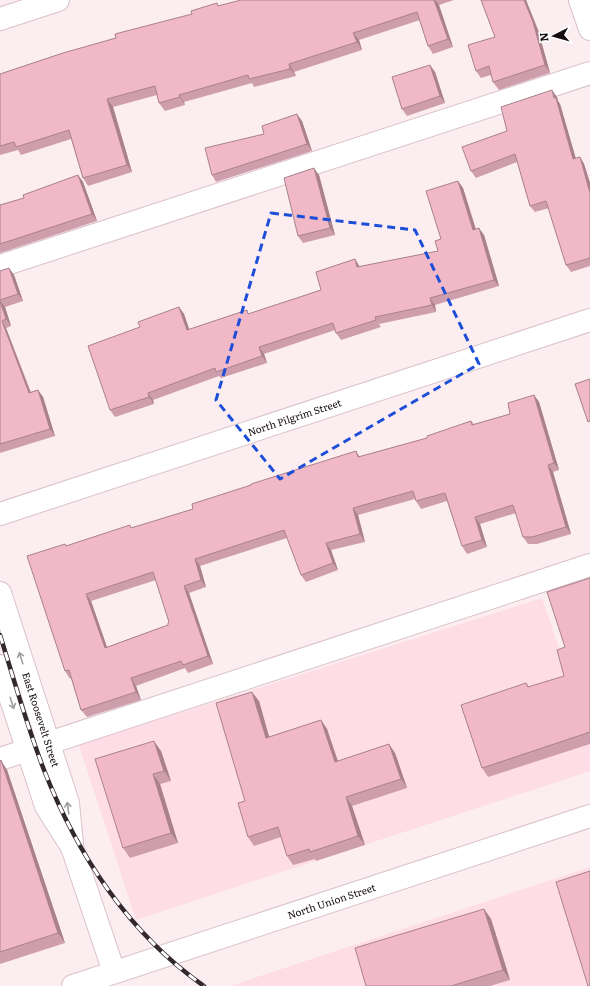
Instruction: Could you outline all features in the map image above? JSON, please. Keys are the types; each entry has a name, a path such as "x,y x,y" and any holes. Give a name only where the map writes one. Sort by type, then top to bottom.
{"street":[{"path":"0,19 58,0"},
{"path":"580,0 590,29"},
{"path":"0,266 590,73"},
{"name":"North Pilgrim Street","path":"0,514 590,320"},
{"path":"0,760 590,565"},
{"name":"East Roosevelt Street","path":"0,593 68,803 72,847 114,972"},
{"name":"East Roosevelt Street","path":"0,666 46,806 72,847"},
{"name":"North Union Street","path":"73,986 590,816"}],"highlighted area":[{"path":"271,213 415,230 479,364 280,479 216,400"}],"shaded area":[{"path":"542,598 590,739 590,771 136,920 79,745"},
{"path":"590,867 590,986 230,986"}],"building":[{"path":"241,0 434,0 448,39 428,46 417,12 353,33 357,42 289,64 290,69 249,79 248,75 179,95 180,97 159,103 155,86 107,99 127,165 83,178 69,130 16,147 14,142 0,146 0,74 63,53 116,38 115,34 192,14 191,11 217,3 218,6"},
{"path":"481,0 524,0 533,22 545,65 493,82 489,66 476,71 468,45 495,37"},
{"path":"430,65 440,96 402,109 392,77"},
{"path":"552,90 554,98 556,98 573,159 580,157 590,193 590,258 566,265 546,201 530,206 515,154 471,171 462,147 507,131 501,107"},
{"path":"297,114 307,144 212,175 205,148 264,134 262,126"},
{"path":"314,168 330,228 298,236 284,178"},
{"path":"78,175 92,214 0,244 0,205 24,198 23,195"},
{"path":"458,181 473,230 479,228 494,280 430,298 432,305 375,317 376,320 336,333 333,323 259,347 262,356 216,372 215,368 148,393 149,397 110,410 88,346 140,327 138,322 179,307 187,330 247,310 248,314 321,290 316,272 355,259 357,267 438,251 435,241 441,239 426,191"},
{"path":"9,268 18,294 0,300 0,271"},
{"path":"0,301 6,319 2,321 29,393 38,390 50,429 0,444"},
{"path":"590,379 590,421 588,422 575,384"},
{"path":"534,395 554,463 548,465 566,527 532,537 523,537 513,505 475,517 482,540 462,546 445,493 416,501 413,491 353,508 360,534 326,543 333,563 301,575 284,530 195,559 201,580 184,586 208,656 183,665 181,661 131,678 136,692 81,710 69,670 65,671 27,556 65,544 66,546 130,525 131,528 193,509 192,504 356,451 358,457 427,438 427,436 471,421 472,425 510,414 508,403","holes":["153,572 169,622 168,625 105,648 86,594"]},
{"path":"590,578 590,732 482,768 461,705 526,683 528,687 564,676 557,650 565,647 547,592"},
{"path":"252,692 266,738 321,720 335,762 389,744 401,779 346,797 358,836 310,852 309,849 287,856 278,827 248,837 238,803 245,801 216,703"},
{"path":"154,741 164,771 153,774 171,833 123,848 95,759"},
{"path":"1,760 58,933 0,952 0,761"},
{"path":"590,871 590,986 588,986 556,882"},
{"path":"484,909 503,970 451,986 366,986 355,948"}],"railway":[{"path":"0,635 26,720 44,770 72,832 89,862 129,917 152,942 177,965 204,986"}]}
